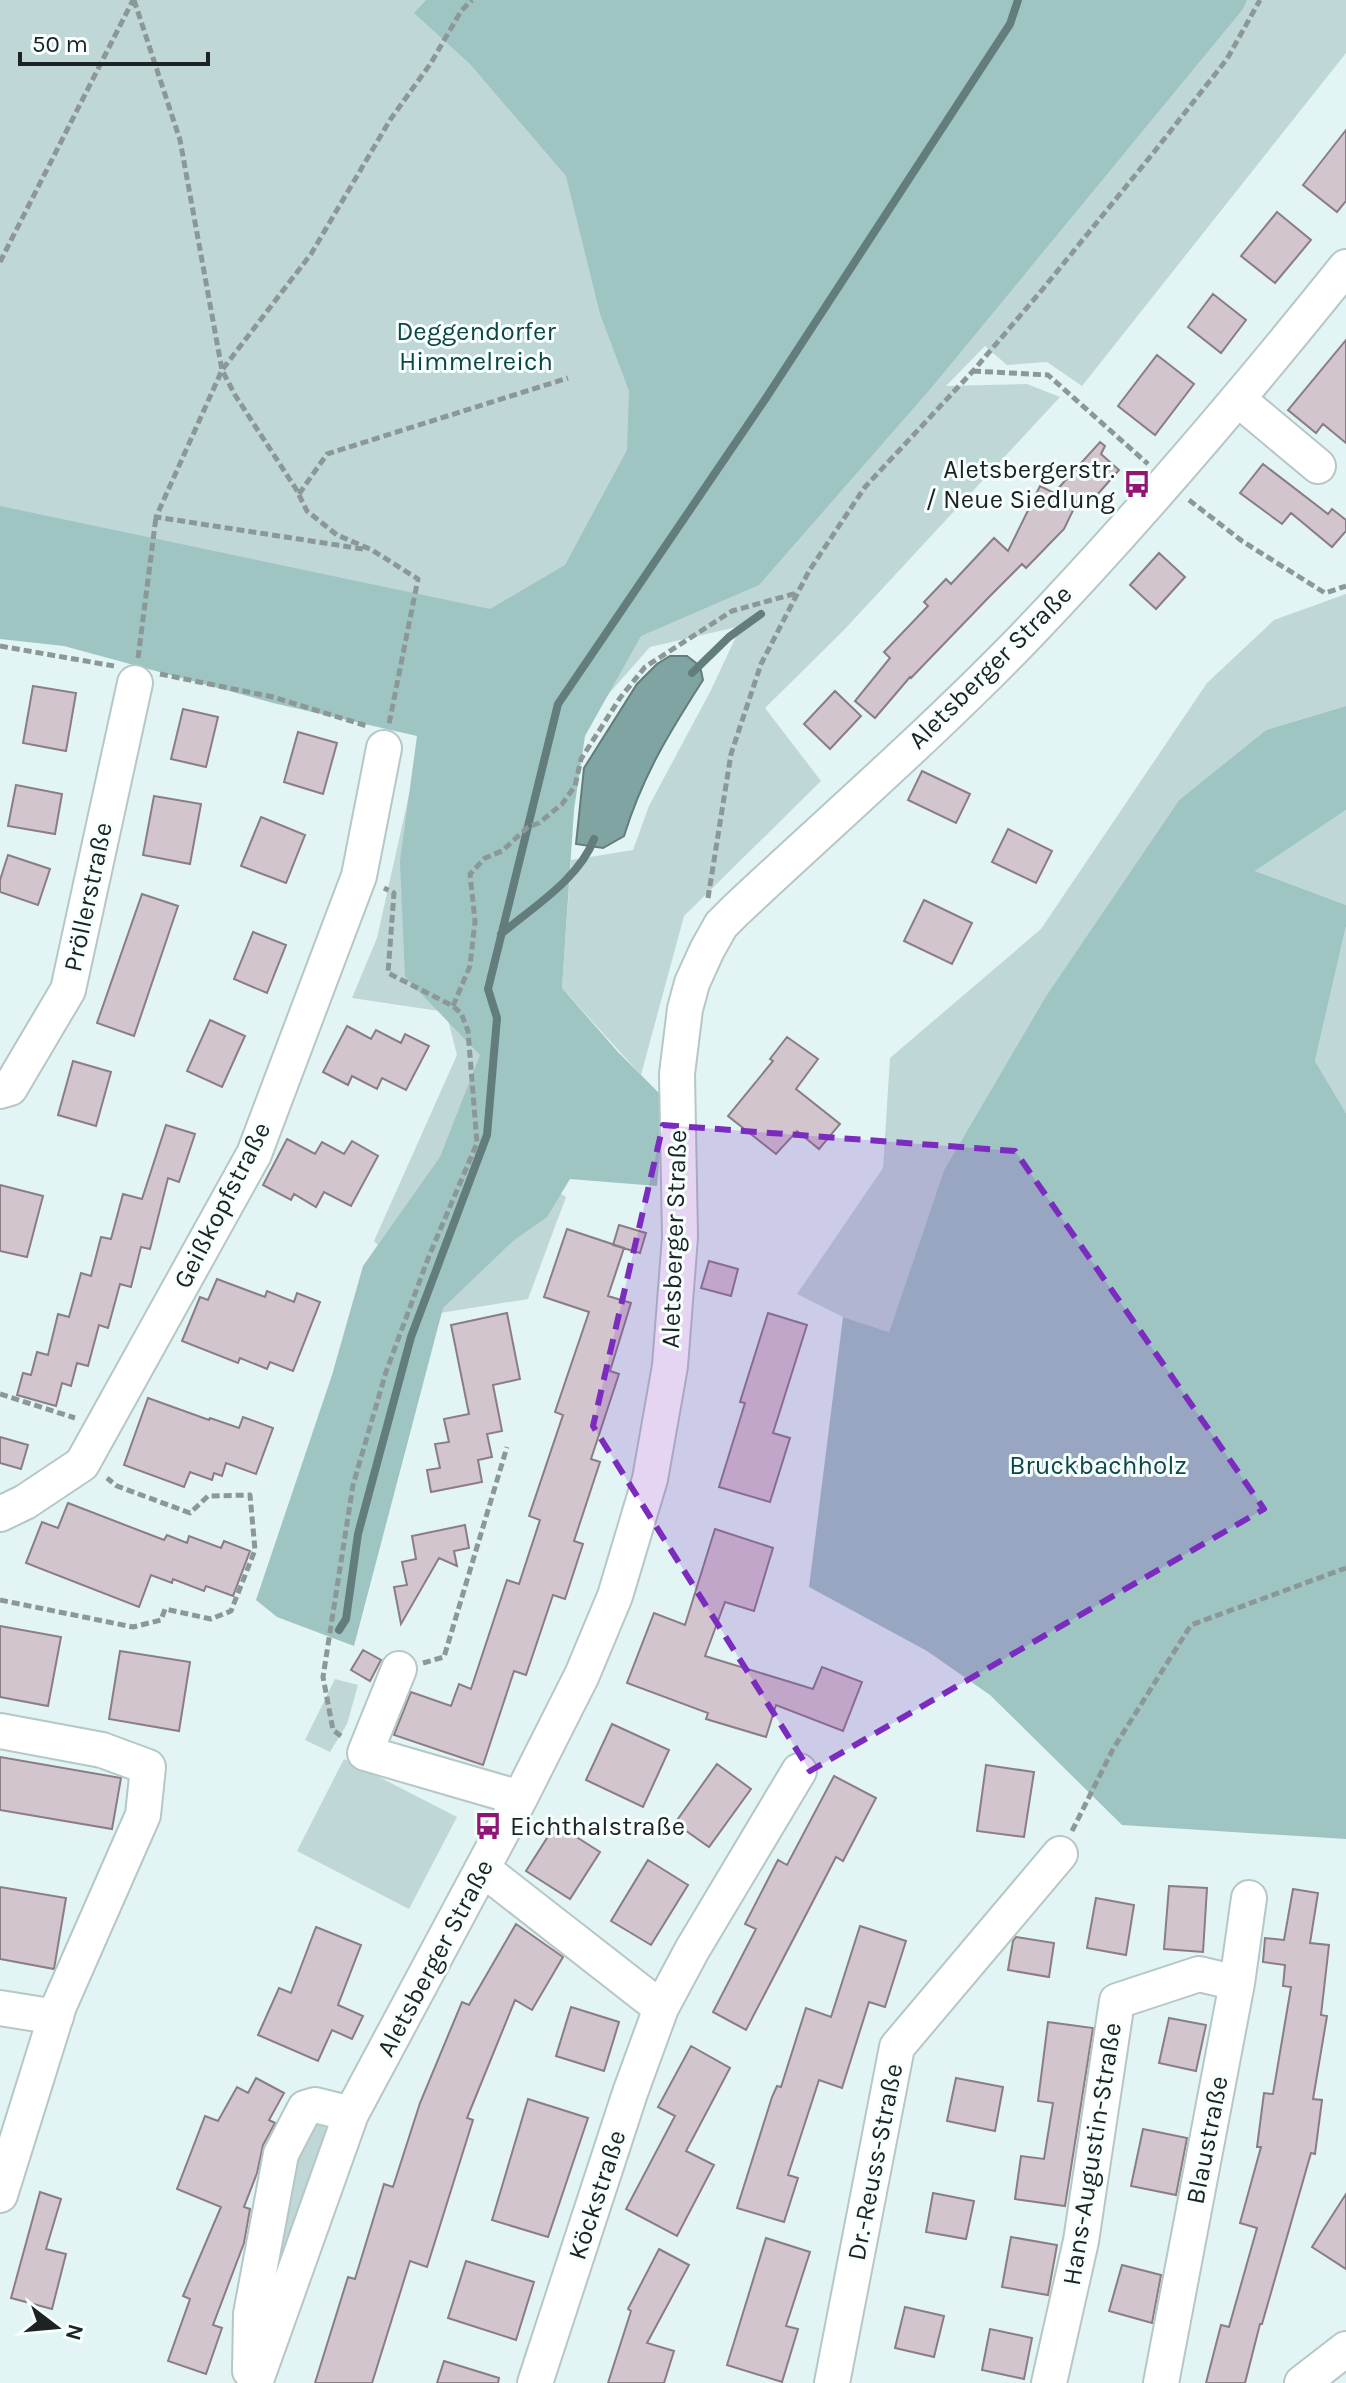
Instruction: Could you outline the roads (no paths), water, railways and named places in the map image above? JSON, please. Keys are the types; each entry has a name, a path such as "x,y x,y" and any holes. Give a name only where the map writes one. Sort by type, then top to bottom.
{"street":[{"name":"Aletsberger Straße","path":"253,2383 351,2114 520,1798 582,1675 615,1596 650,1479 670,1366 680,1241 677,1074 685,1009 692,983 707,950 721,925 735,911 1025,637 1239,400 1346,267"},
{"path":"1239,400 1318,466"},
{"name":"Pröllerstraße","path":"0,1091 10,1088 68,990 136,676"},
{"name":"Geißkopfstraße","path":"0,1514 25,1502 84,1461 254,1154 359,876 385,740"},
{"path":"399,1669 365,1753 520,1798"},
{"path":"0,1731 102,1750 148,1767 143,1815 56,2017 7,2148 0,2195"},
{"name":"Köckstraße","path":"535,2383 661,2008 799,1771"},
{"name":"Dr.-Reuss-Straße","path":"832,2383 897,2047 1060,1854"},
{"path":"483,1869 661,2008"},
{"name":"Blaustraße","path":"1161,2383 1237,1983 1249,1898"},
{"name":"Hans-Augustin-Straße","path":"1049,2383 1081,2241 1117,2001 1199,1974 1237,1983"},
{"path":"0,2008 56,2017"},
{"path":"253,2383 251,2314 281,2154 305,2108 315,2105 351,2114"},
{"path":"1302,2383 1346,2349"}],"waterway":[{"path":"339,1630 346,1619 358,1534 411,1337 487,1135 497,1018 488,989 558,704 766,398 1010,24 1018,0"},
{"path":"692,673 729,637 761,614"},
{"path":"501,934 566,880 578,867 594,839"}],"place":[{"name":"Aletsbergerstr. / Neue Siedlung","path":"1137,484"},
{"name":"Eichthalstraße","path":"488,1826"}],"park label":[{"name":"Deggendorfer Himmelreich","path":"476,346"},
{"name":"Bruckbachholz","path":"1098,1465"}]}
